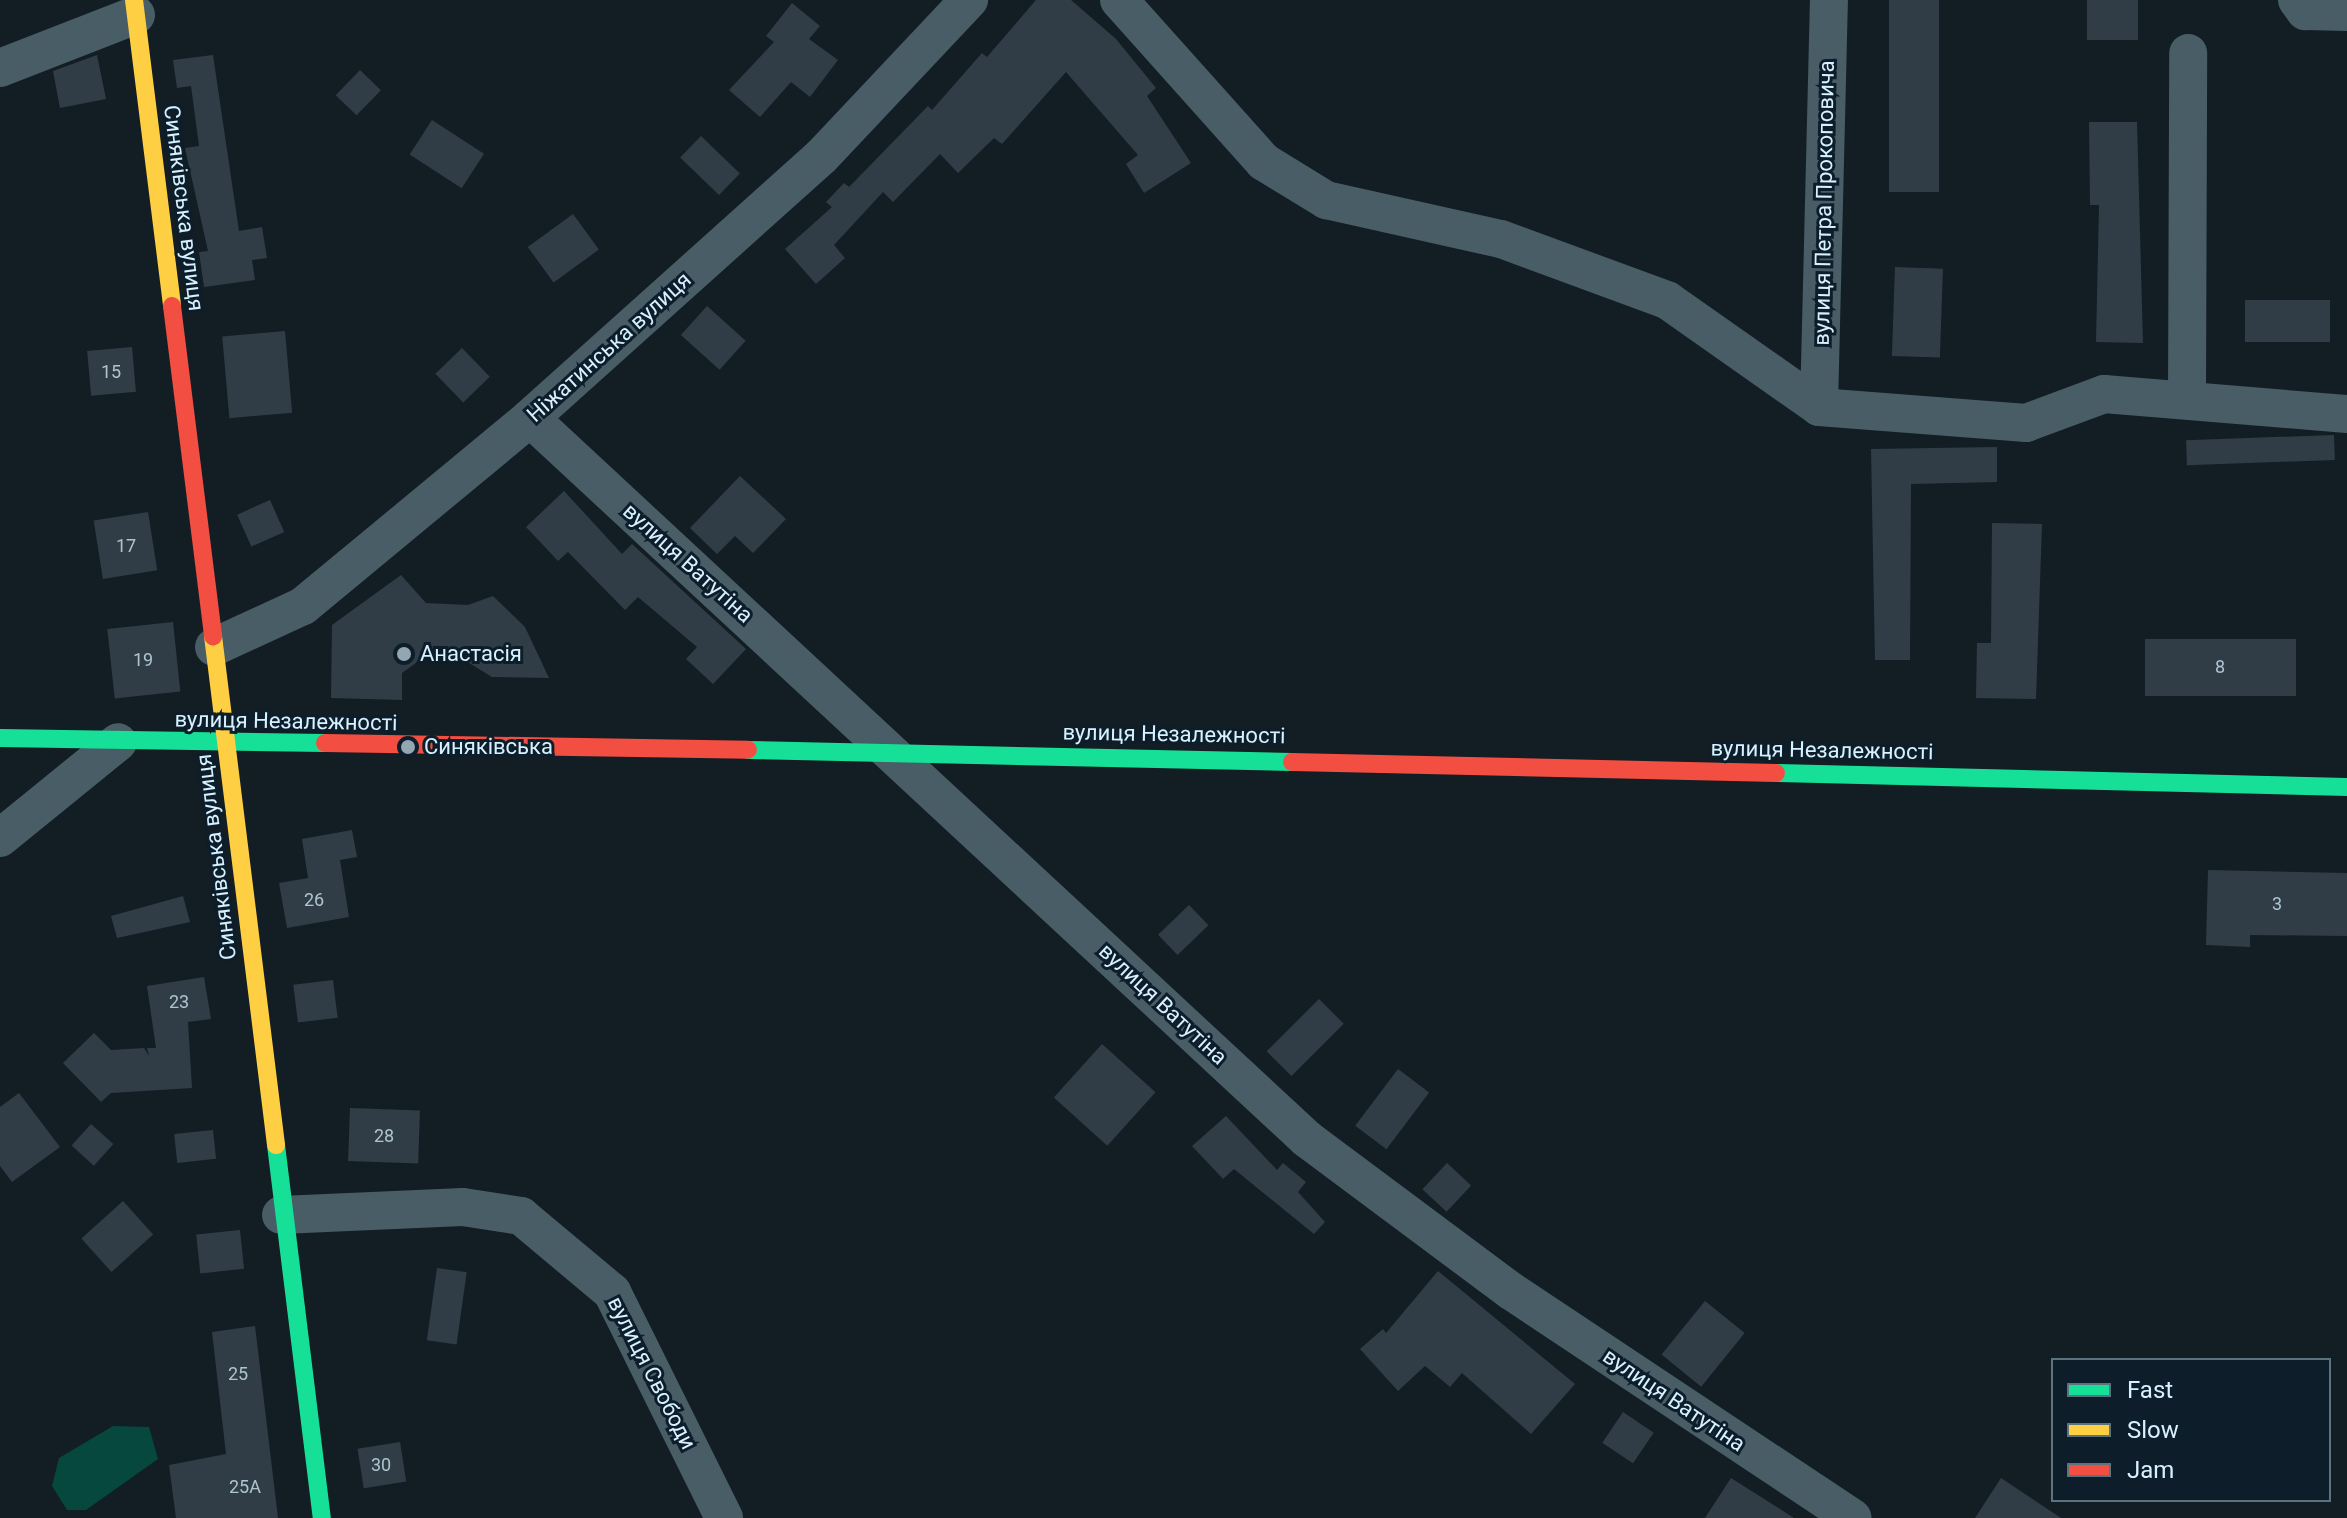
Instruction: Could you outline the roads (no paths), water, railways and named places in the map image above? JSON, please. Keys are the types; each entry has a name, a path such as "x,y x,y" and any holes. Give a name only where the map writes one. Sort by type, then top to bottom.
{"street":[{"name":"Ніжатинська вулиця","path":"214,647 303,606 530,418 821,157 969,0"},
{"path":"1119,0 1264,162 1326,200 1501,239 1667,300 1819,407 2026,423 2104,394 2187,398 2347,414"},
{"name":"вулиця Петра Прокоповича","path":"1819,407 1829,0"},
{"path":"2297,0 2305,11 2347,12"},
{"path":"0,68 135,7"},
{"name":"Синяківська вулиця","path":"135,7 227,746 281,1215 322,1518"},
{"path":"2187,398 2188,53"},
{"name":"вулиця Ватутіна","path":"530,418 894,752 1307,1139 1511,1291 1853,1518"},
{"name":"вулиця Незалежності","path":"0,738 227,746 894,752 2347,787"},
{"path":"0,838 118,742"},
{"name":"вулиця Свободи","path":"281,1215 463,1207 521,1216 612,1292 724,1518"}],"place":[{"name":"Анастасія","path":"404,654"},
{"name":"Синяківська","path":"408,747"}]}
